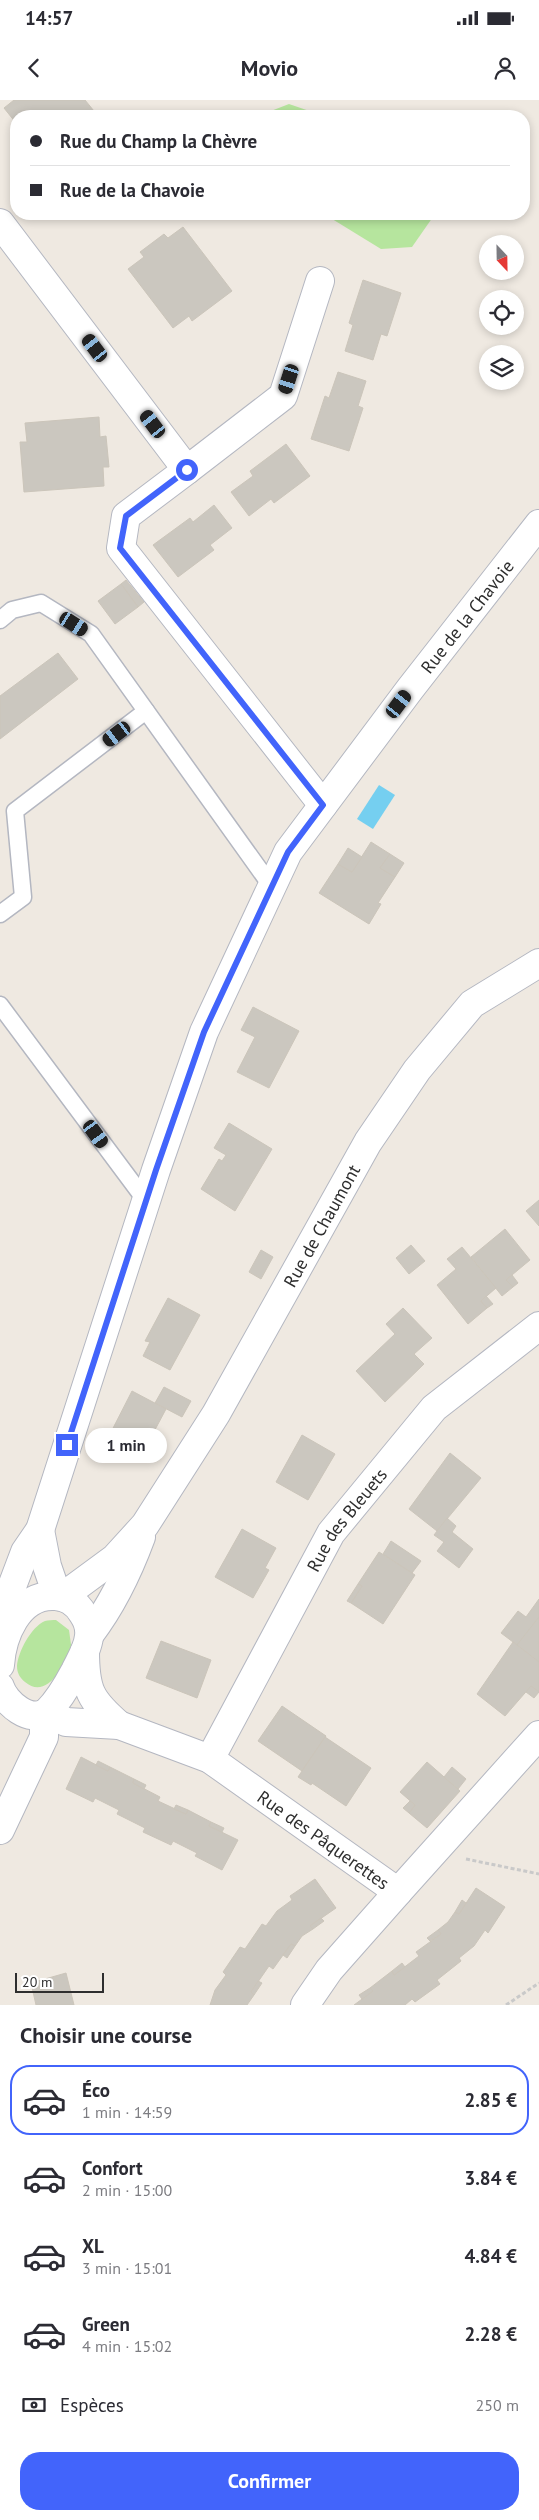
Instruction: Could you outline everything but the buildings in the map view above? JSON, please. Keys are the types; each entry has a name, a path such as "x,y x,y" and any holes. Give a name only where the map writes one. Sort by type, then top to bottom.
{"street":[{"path":"0,223 187,470"},
{"path":"320,281 284,396 126,516 120,548 323,805"},
{"name":"Rue de la Chavoie","path":"7,1628 11,1590 25,1552 40,1530 146,1201 204,1032 288,852 410,689 537,530"},
{"name":"Rue de Chaumont","path":"60,1596 115,1558 145,1525 216,1414 368,1142 417,1070 472,1004 539,963"},
{"name":"Rue des Bleuets","path":"210,1759 331,1533 434,1408 539,1326"},
{"name":"Rue de Chaumont","path":"87,1642 113,1602 130,1567 145,1525"},
{"path":"40,1530 48,1566 60,1596"},
{"path":"0,1830 87,1642 87,1620 80,1608 60,1596 43,1596 30,1602 7,1628 0,1684 7,1701 16,1709 50,1721"},
{"name":"Rue des Pâquerettes","path":"87,1642 85,1678 89,1692 98,1707 119,1725"},
{"name":"Rue des Pâquerettes","path":"50,1721 119,1725 210,1759 398,1892 329,1970 305,2005"},
{"path":"398,1892 537,1741"}],"lane":[{"path":"0,620 12,610 41,603 90,634 272,887"},
{"path":"0,914 23,897 15,811 146,711"},
{"path":"0,1005 146,1201"}],"path":[{"path":"434,1853 539,1874"},
{"path":"506,2005 539,1983"}],"green space":[{"path":"289,104 306,110 274,110"},
{"path":"334,220 431,220 412,247 381,249"},
{"path":"49,1620 56,1620 69,1630 72,1652 64,1666 53,1679 40,1687 33,1686 23,1680 18,1673 17,1666 20,1654 30,1634 40,1624"}],"water":[{"path":"379,785 395,795 373,829 357,819"}],"route":[{"path":"67,1445 156,1170 204,1032 288,852 323,805 120,548 126,516 187,470"}]}
